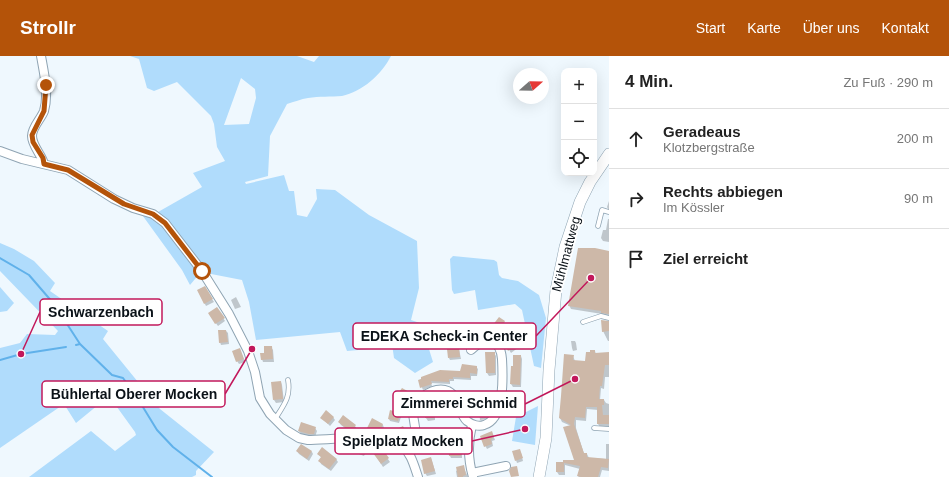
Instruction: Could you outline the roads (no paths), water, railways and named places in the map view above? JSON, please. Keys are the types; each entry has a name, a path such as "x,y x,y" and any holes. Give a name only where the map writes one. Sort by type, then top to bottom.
{"main road":[{"name":"Mühlmattweg","path":"539,477 546,438 549,370 556,290 565,248 582,198 590,182 609,154"}],"street":[{"path":"41,56 46,85 46,97 44,111 32,135 33,142 43,158 44,164"},
{"path":"0,151 22,159 68,170 114,199 133,208 153,214 165,223 202,271 229,314 248,351 255,372 260,398 275,420 286,430 299,438 308,440 377,438 390,440 400,444 408,452 418,477"},
{"path":"408,452 415,443 416,433 413,412 415,405 421,398 432,391 446,390 453,395 464,416 472,424 483,426 492,422 495,418 502,393 502,351 496,342 490,340 482,342 471,350"},
{"path":"472,424 470,435 472,475 506,466"}],"lane":[{"path":"598,226 602,210 609,212"},
{"path":"583,322 601,316 609,318"},
{"path":"275,420 290,390 288,380"},
{"path":"594,428 609,429"}],"waterway":[{"path":"0,258 29,275 54,304 80,344 76,345"},
{"path":"80,344 112,375 123,378 157,430 173,447 212,477"},
{"path":"0,360 21,354 66,347"}],"place":[{"name":"EDEKA Scheck-in Center","path":"591,278"},
{"name":"Bühlertal Oberer Mocken","path":"252,349"},
{"name":"Schwarzenbach","path":"21,354"},
{"name":"Zimmerei Schmid","path":"575,379"},
{"name":"Spielplatz Mocken","path":"525,429"}]}
